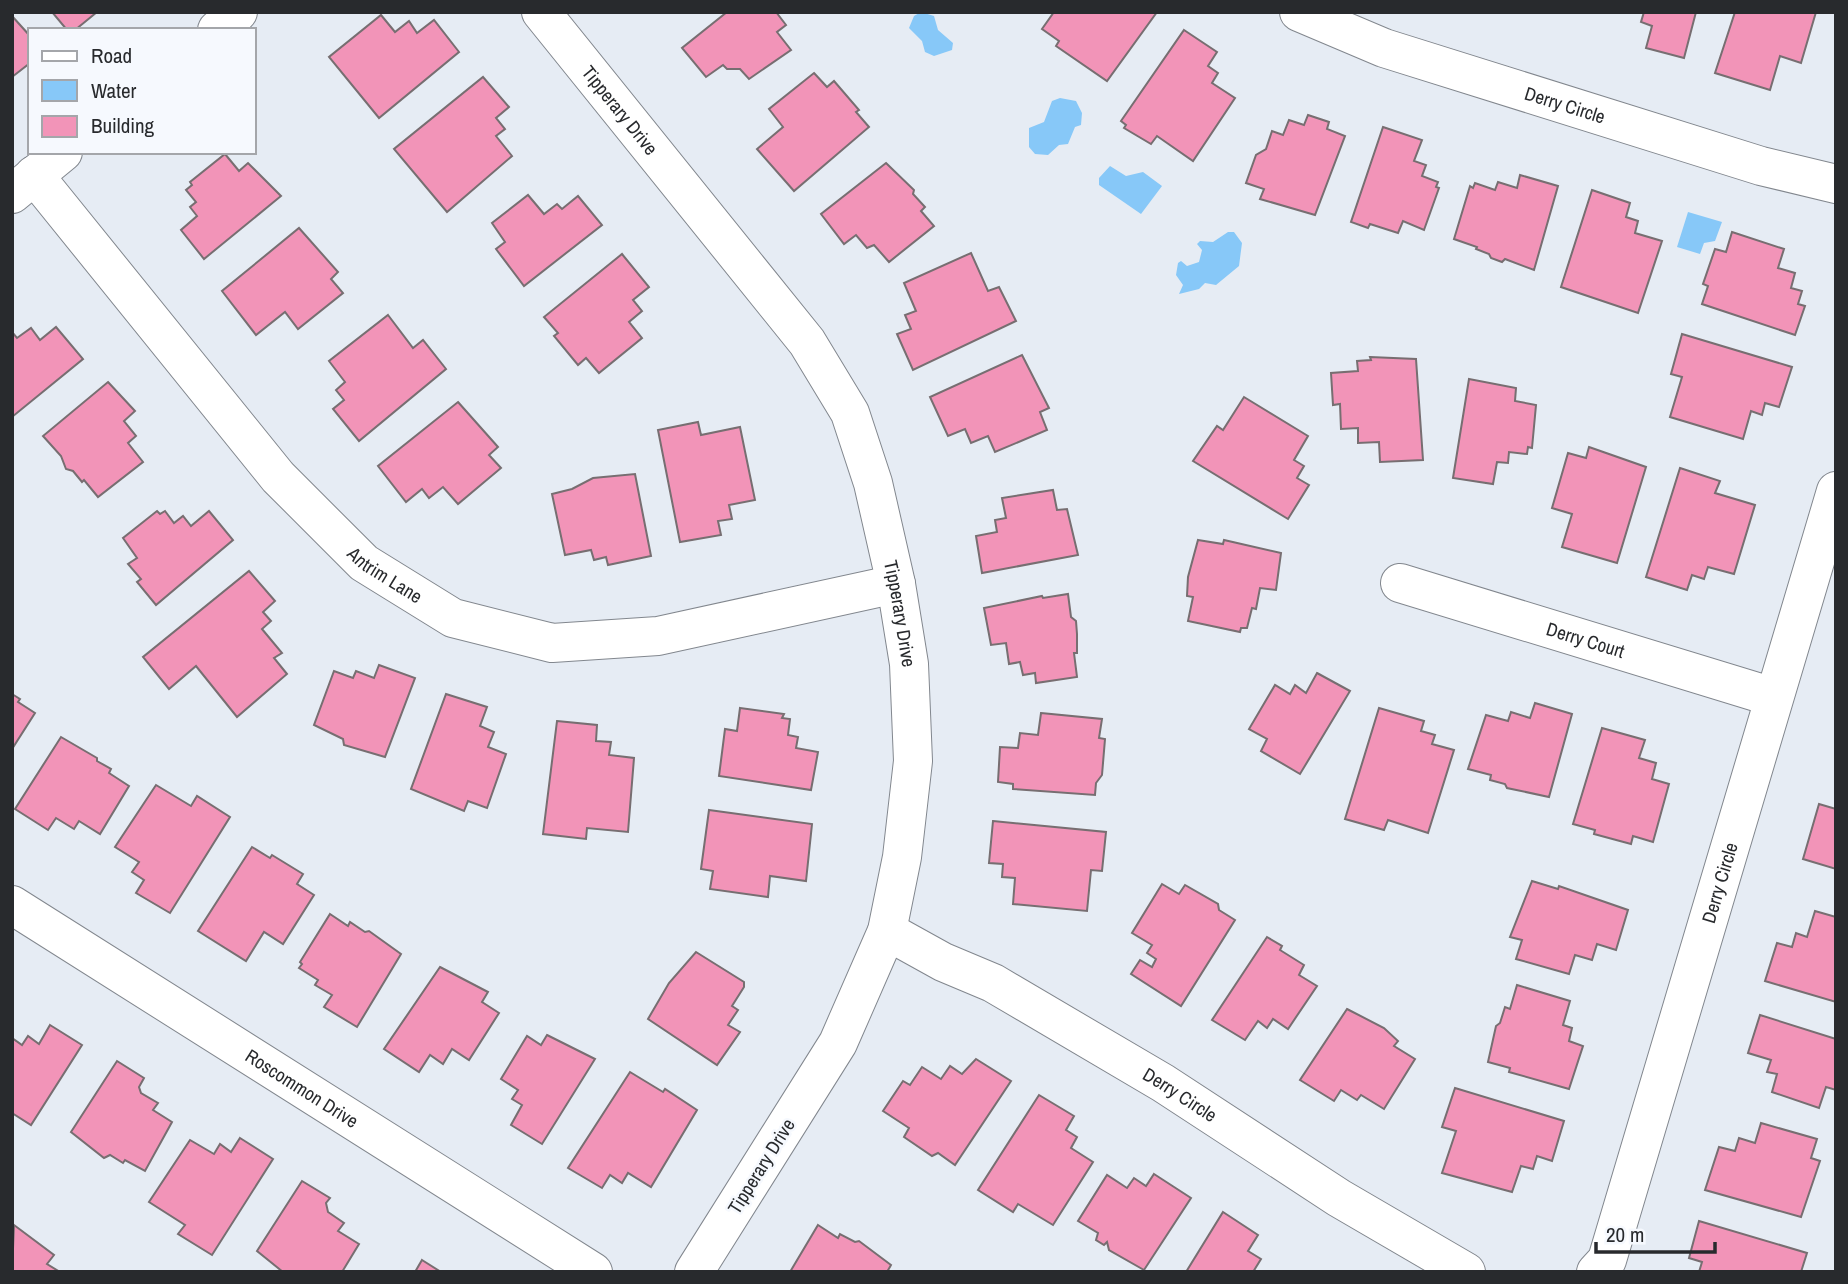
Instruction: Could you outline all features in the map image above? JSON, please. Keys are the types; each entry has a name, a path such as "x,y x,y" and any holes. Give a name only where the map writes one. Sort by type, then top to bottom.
{"street":[{"path":"219,28 239,12"},
{"name":"Tipperary Drive","path":"541,12 807,342 850,412 873,483 896,584 909,664 913,761 902,857 887,931 838,1043 694,1272"},
{"name":"Derry Circle","path":"1299,12 1397,52 1761,166 1836,184"},
{"name":"Antrim Lane","path":"37,174 278,477 364,563 453,618 552,643 658,636 896,584"},
{"name":"Derry Circle","path":"1596,1272 1608,1260 1836,491"},
{"name":"Derry Court","path":"1400,583 1773,697"},
{"name":"Roscommon Drive","path":"12,905 593,1272"},
{"name":"Derry Circle","path":"887,931 943,962 993,983 1164,1083 1339,1198 1466,1272"}],"water":[{"path":"921,12 934,16 938,30 953,43 952,50 934,56 925,52 922,41 909,28 914,16"},
{"path":"1060,98 1076,101 1082,113 1081,125 1075,127 1068,144 1059,145 1048,155 1035,154 1029,147 1029,128 1044,122 1052,101"},
{"path":"1110,166 1126,176 1143,172 1162,186 1141,214 1099,185 1099,178"},
{"path":"1688,212 1722,222 1715,241 1704,243 1700,254 1677,247"},
{"path":"1228,232 1234,232 1242,243 1239,266 1216,285 1205,283 1199,289 1179,294 1183,285 1176,275 1178,263 1181,261 1187,266 1199,262 1202,250 1197,244 1200,241 1213,242"}],"building":[{"path":"52,12 97,12 77,28 65,28"},
{"path":"727,12 776,12 786,25 777,32 791,50 749,79 740,69 727,69 723,65 706,77 682,48"},
{"path":"1054,12 1157,12 1107,81 1056,46 1059,41 1042,29"},
{"path":"1644,12 1696,12 1684,58 1646,48 1652,26 1641,22"},
{"path":"1735,12 1816,12 1801,63 1780,56 1770,90 1715,73"},
{"path":"381,15 395,32 409,21 417,33 434,20 459,52 379,118 329,57"},
{"path":"12,16 28,34 28,65 12,77"},
{"path":"1184,30 1217,52 1208,66 1218,73 1212,83 1235,98 1193,161 1157,136 1151,144 1124,128 1126,125 1121,121"},
{"path":"814,73 827,87 834,81 859,110 856,112 869,127 794,191 757,149 783,127 769,109"},
{"path":"483,77 509,107 496,118 505,129 496,136 512,156 447,212 394,149"},
{"path":"1308,115 1329,122 1327,129 1345,136 1315,215 1260,199 1264,189 1246,183 1256,155 1266,149 1272,131 1283,135 1289,120 1304,125"},
{"path":"1383,127 1422,140 1414,161 1426,165 1422,176 1438,182 1436,187 1439,188 1424,230 1403,221 1398,233 1370,224 1368,228 1351,222"},
{"path":"225,154 239,171 248,163 281,196 204,259 181,230 197,216 190,207 196,202 186,190 192,185 190,182"},
{"path":"886,163 914,190 913,194 925,207 921,211 934,226 889,262 874,245 867,248 856,235 844,244 821,214"},
{"path":"1520,175 1558,186 1534,270 1505,259 1502,262 1491,258 1489,254 1476,249 1477,247 1454,239 1470,186 1473,188 1475,183 1495,190 1498,182 1517,188"},
{"path":"1592,190 1630,203 1626,217 1638,221 1635,233 1662,241 1638,313 1561,287"},
{"path":"528,195 544,214 557,204 562,209 578,196 602,225 524,286 496,249 505,242 492,223"},
{"path":"299,228 338,272 331,279 343,293 298,329 285,312 256,335 222,291"},
{"path":"1732,232 1784,249 1778,268 1795,273 1791,288 1802,291 1798,304 1805,306 1795,335 1702,304 1708,286 1703,284 1715,249 1726,252"},
{"path":"971,253 988,291 999,287 1016,321 913,370 897,334 911,329 905,315 916,311 904,283"},
{"path":"622,254 649,287 633,300 642,311 629,322 642,338 599,373 586,358 578,365 554,336 558,333 544,317"},
{"path":"388,315 413,348 423,340 446,369 359,441 333,409 344,400 336,390 345,382 329,361"},
{"path":"56,327 83,359 12,417 12,332 17,338 31,328 40,340"},
{"path":"1682,334 1792,367 1779,407 1765,403 1762,415 1751,411 1743,439 1670,417 1682,377 1671,374"},
{"path":"1022,355 1049,408 1040,412 1047,430 995,452 988,436 971,443 965,429 948,436 930,397"},
{"path":"1370,357 1416,359 1423,460 1380,462 1379,442 1358,443 1358,428 1341,429 1340,404 1333,405 1331,373 1358,371 1357,361 1371,360"},
{"path":"1469,379 1516,388 1515,401 1536,405 1532,448 1528,447 1527,454 1509,452 1508,463 1497,462 1493,484 1453,478"},
{"path":"108,382 135,411 124,421 136,436 128,443 143,462 98,497 84,480 82,482 73,471 66,469 61,456 43,436"},
{"path":"1244,397 1308,436 1294,460 1304,466 1297,478 1309,485 1288,519 1193,461 1217,426 1223,430"},
{"path":"458,402 498,447 489,455 501,468 458,504 443,487 429,498 422,489 406,502 378,466"},
{"path":"698,422 701,435 740,427 755,500 729,505 732,519 718,521 721,535 680,542 658,430"},
{"path":"1589,447 1646,467 1617,563 1562,547 1572,514 1552,508 1568,453 1586,458"},
{"path":"1680,468 1720,481 1715,493 1755,505 1734,574 1708,567 1704,579 1692,575 1687,590 1646,577"},
{"path":"635,474 651,556 608,565 606,557 594,560 591,550 565,555 552,494 572,489 593,478"},
{"path":"1053,490 1057,510 1067,509 1078,555 982,573 976,536 997,532 995,520 1006,518 1002,498"},
{"path":"157,511 160,514 165,511 174,523 183,516 191,526 209,511 233,540 156,605 137,582 141,579 128,564 137,558 123,538"},
{"path":"1198,540 1223,544 1224,540 1281,553 1276,590 1260,588 1256,609 1252,608 1247,628 1241,628 1240,632 1188,621 1193,597 1187,596 1188,577"},
{"path":"249,571 275,601 263,612 271,621 262,629 282,653 274,658 287,674 237,717 196,666 169,689 143,657"},
{"path":"1068,594 1071,617 1076,621 1077,653 1074,653 1077,677 1036,683 1035,673 1023,675 1020,662 1009,664 1006,643 991,645 984,608 1042,596"},
{"path":"379,665 415,678 385,757 344,745 343,739 314,725 334,671 353,678 356,671 374,678"},
{"path":"1317,673 1350,691 1300,774 1261,751 1267,739 1249,729 1275,685 1290,694 1295,685 1306,693"},
{"path":"12,694 20,699 18,702 35,713 12,749"},
{"path":"446,694 487,707 480,726 494,732 488,747 506,754 487,808 468,801 464,811 411,789"},
{"path":"1535,703 1572,714 1549,797 1507,788 1505,784 1490,780 1491,775 1468,769 1486,715 1508,721 1511,712 1530,718"},
{"path":"740,708 784,714 782,718 790,719 788,735 798,737 796,748 818,752 811,790 719,776 725,729 737,731"},
{"path":"1379,708 1424,721 1421,731 1435,735 1432,744 1454,750 1428,833 1388,820 1384,830 1345,819"},
{"path":"1041,713 1102,719 1099,738 1105,739 1102,775 1096,783 1095,795 1013,789 1013,784 998,782 1000,747 1018,748 1020,733 1038,735"},
{"path":"557,721 597,725 596,741 611,742 609,755 634,758 628,832 587,828 586,839 543,834"},
{"path":"1602,728 1645,740 1639,758 1656,763 1652,779 1669,784 1653,842 1633,836 1631,844 1594,834 1595,830 1573,824"},
{"path":"61,737 97,758 97,761 111,769 109,773 129,786 100,834 79,821 74,829 56,818 48,830 15,809"},
{"path":"156,785 191,806 197,796 230,817 170,913 136,893 144,880 132,872 139,862 115,847"},
{"path":"1819,804 1836,809 1836,869 1803,859"},
{"path":"709,810 812,824 806,881 770,876 768,897 710,889 713,871 701,869"},
{"path":"993,821 1106,832 1102,871 1091,870 1087,911 1013,904 1015,878 1002,877 1003,864 989,863"},
{"path":"252,847 270,858 272,855 303,874 297,884 314,895 283,944 264,932 246,961 198,931"},
{"path":"1532,881 1558,889 1559,886 1628,910 1616,950 1597,944 1592,960 1575,955 1569,974 1516,959 1522,940 1510,937"},
{"path":"1162,884 1179,894 1185,885 1218,904 1219,910 1235,920 1181,1006 1131,974 1140,960 1152,967 1156,959 1147,953 1152,945 1132,933"},
{"path":"1815,911 1836,917 1836,1002 1765,981 1777,943 1792,947 1796,933 1807,937"},
{"path":"330,914 348,926 350,922 365,932 369,931 401,954 357,1027 324,1007 332,995 315,985 318,980 299,968 302,964 300,962"},
{"path":"1267,937 1282,946 1280,950 1304,965 1299,975 1317,986 1288,1029 1273,1019 1267,1028 1258,1021 1245,1040 1212,1020"},
{"path":"696,952 744,982 744,987 732,1006 738,1010 728,1025 740,1032 717,1065 648,1019 669,983"},
{"path":"440,967 488,992 482,1002 499,1013 469,1060 452,1049 443,1064 430,1055 419,1072 384,1049"},
{"path":"1517,985 1570,1001 1563,1025 1572,1028 1569,1041 1583,1046 1569,1089 1509,1072 1510,1068 1488,1062 1496,1026 1500,1023 1505,1007 1510,1009"},
{"path":"1347,1009 1384,1028 1398,1041 1394,1046 1415,1059 1384,1109 1361,1095 1357,1100 1341,1090 1334,1101 1300,1080"},
{"path":"1760,1015 1836,1039 1836,1090 1826,1087 1819,1108 1772,1092 1777,1074 1767,1072 1771,1060 1748,1053"},
{"path":"50,1025 82,1045 31,1125 12,1113 12,1038 22,1045 28,1036 39,1044"},
{"path":"547,1035 595,1059 542,1144 511,1125 522,1105 512,1099 518,1090 501,1079 527,1036 541,1045"},
{"path":"976,1059 1011,1081 955,1165 938,1153 932,1156 904,1137 909,1128 883,1111 903,1081 910,1085 922,1067 941,1079 950,1066 962,1074"},
{"path":"117,1061 144,1078 139,1087 141,1093 158,1103 153,1110 172,1122 145,1171 110,1155 104,1158 71,1132"},
{"path":"630,1072 663,1092 665,1089 697,1110 651,1187 628,1173 622,1183 610,1175 602,1188 568,1168"},
{"path":"1455,1088 1564,1121 1552,1161 1537,1156 1533,1169 1521,1166 1512,1192 1442,1173 1456,1131 1442,1127"},
{"path":"1039,1095 1074,1116 1066,1130 1077,1137 1071,1148 1093,1162 1053,1225 1018,1204 1013,1212 978,1190"},
{"path":"1761,1123 1817,1139 1811,1158 1820,1161 1801,1217 1705,1190 1719,1147 1735,1151 1739,1138 1755,1143"},
{"path":"240,1138 273,1159 212,1255 178,1234 185,1225 149,1202 190,1140 214,1154 220,1144 231,1152"},
{"path":"1154,1174 1191,1198 1144,1270 1109,1250 1107,1242 1104,1245 1096,1240 1098,1233 1078,1221 1107,1175 1127,1188 1134,1178 1146,1186"},
{"path":"302,1181 330,1198 326,1203 328,1212 344,1223 338,1231 359,1244 342,1272 283,1272 257,1251"},
{"path":"1223,1212 1258,1235 1248,1251 1261,1259 1253,1272 1186,1272"},
{"path":"1699,1221 1807,1253 1801,1272 1699,1272 1702,1262 1689,1258"},
{"path":"14,1225 54,1255 47,1264 60,1272 12,1272"},
{"path":"818,1225 838,1238 840,1234 855,1242 859,1241 891,1265 887,1272 790,1272"},
{"path":"422,1260 441,1272 415,1272"}]}
